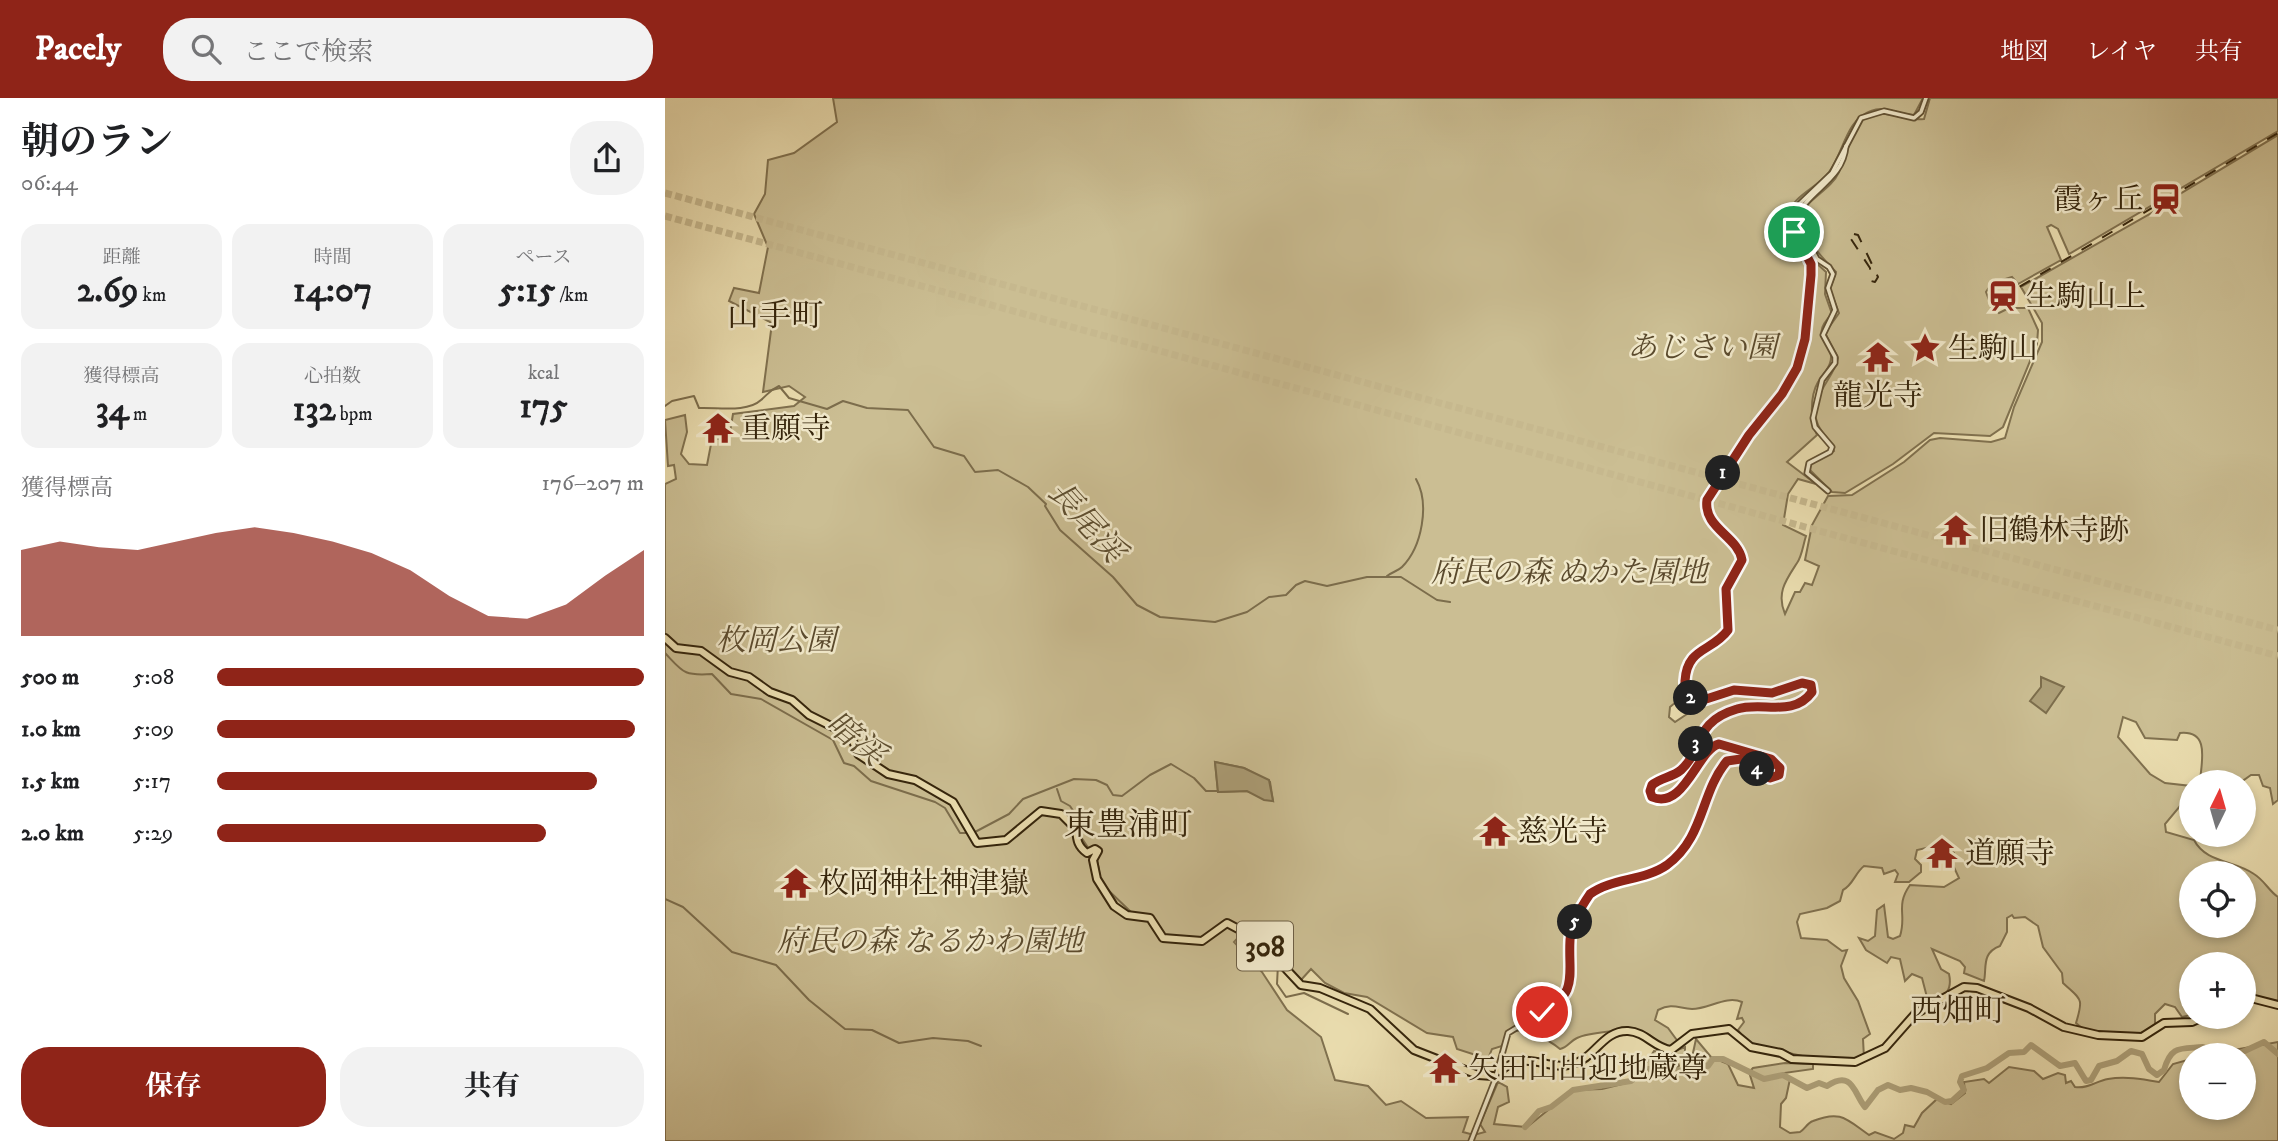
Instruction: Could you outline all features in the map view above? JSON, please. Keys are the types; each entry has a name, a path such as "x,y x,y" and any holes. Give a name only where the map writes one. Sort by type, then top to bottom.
{"highway":[{"name":"308","path":"665,638 676,648 701,651 730,672 749,677 852,737 858,754 888,774 915,780 950,799 980,844 1006,840 1041,811 1049,810 1069,821 1076,829 1076,838 1082,849 1094,854 1098,883 1110,896 1114,906 1128,915 1150,918 1163,938 1202,941 1224,925 1237,926 1274,953 1301,985 1320,988 1370,1009 1420,1054 1478,1075 1493,1076"},
{"path":"1500,1071 1526,1059 1558,1065 1574,1064 1587,1057 1611,1035 1624,1031 1643,1034 1661,1048 1671,1050 1692,1034 1732,1029 1751,1047 1781,1053 1798,1061 1855,1062 1885,1048 1918,1012 1944,1000 1957,989 1968,986 2029,1008 2064,1027 2098,1035 2142,1037 2164,1023 2179,1022"},
{"path":"2256,999 2278,1005"}],"street":[{"path":"1471,1141 1495,1080 1508,1033 1559,1003 1566,994 1570,983 1571,931 1590,894 1656,871 1671,862 1695,834 1727,761 1741,759 1770,778 1779,773 1780,765 1776,761 1719,744 1708,749 1695,774 1668,797 1656,799 1650,794 1654,783 1681,770 1700,736 1718,718 1745,706 1789,708 1812,692 1812,686 1806,683 1772,693 1734,690 1700,701 1686,693 1689,662 1725,635 1729,628 1726,589 1742,560 1733,544 1711,520 1707,500 1749,435 1790,381 1805,339 1811,264 1789,222 1790,214 1832,173 1857,122 1868,114 1884,111 1915,118 1921,112 1926,98"},
{"path":"1828,491 1807,473 1809,463 1830,452 1832,447 1815,427 1812,418 1822,380 1835,363 1835,357 1823,335 1835,310 1829,295 1832,274 1829,267 1817,259 1796,219 1807,200 1833,177 1846,145"}],"green space":[{"path":"833,98 1923,98 1914,115 1877,109 1862,115 1850,129 1829,172 1795,202 1787,215 1797,243 1806,244 1815,262 1826,272 1825,294 1832,314 1822,330 1830,350 1830,363 1815,388 1812,401 1813,423 1817,435 1787,462 1816,484 1798,479 1788,494 1783,525 1806,536 1800,557 1783,587 1782,606 1785,614 1795,592 1800,592 1805,583 1812,585 1819,566 1805,560 1812,525 1828,496 1852,495 1904,462 1930,440 1940,438 1991,442 2005,438 2014,407 2042,342 2042,323 2021,287 2176,199 2175,197 2278,135 2278,800 2273,804 2270,788 2263,786 2256,770 2201,770 2200,742 2190,733 2180,733 2177,740 2145,738 2136,722 2123,717 2118,737 2150,774 2165,783 2179,785 2179,807 2165,824 2166,832 2179,836 2179,847 2199,847 2224,861 2179,861 2179,938 2256,938 2256,875 2278,897 2278,1003 2256,998 2256,952 2179,952 2179,1013 2175,1007 2165,1004 2155,1014 2155,1024 2145,1032 2128,1035 2099,1034 2076,1023 2079,1000 2063,983 2062,973 2043,947 2038,926 2025,917 2014,918 2012,915 2007,918 2007,932 2000,946 1987,957 1984,981 1964,973 1965,967 1960,961 1932,949 1941,969 1949,974 1950,985 1943,996 1929,1005 1922,978 1912,974 1905,981 1900,959 1891,957 1887,963 1866,950 1859,938 1868,941 1875,936 1877,910 1884,905 1888,937 1893,939 1900,936 1903,899 1910,885 1944,887 1959,878 1952,863 1954,853 1943,844 1917,850 1915,859 1921,865 1921,872 1909,882 1895,882 1898,874 1895,870 1884,874 1882,868 1864,866 1843,890 1840,901 1827,908 1800,914 1797,922 1801,938 1827,940 1842,951 1847,950 1841,966 1844,978 1858,1001 1870,1034 1863,1039 1864,1058 1819,1059 1747,1042 1738,1030 1744,1022 1742,1018 1737,1019 1742,1002 1730,1000 1692,1009 1671,1006 1658,1010 1655,1020 1668,1028 1679,1043 1674,1047 1664,1045 1641,1031 1628,1030 1582,1036 1560,1049 1535,1034 1513,1031 1507,1032 1502,1046 1492,1049 1488,1059 1457,1049 1453,1037 1427,1033 1367,997 1344,993 1325,983 1311,969 1301,980 1247,928 1234,942 1262,972 1287,1010 1321,1037 1335,1080 1368,1086 1386,1105 1401,1101 1426,1118 1468,1117 1463,1132 1474,1135 1485,1132 1480,1124 1498,1082 1507,1087 1509,1102 1498,1107 1494,1124 1527,1127 1573,1090 1602,1089 1634,1081 1654,1051 1670,1053 1685,1047 1685,1055 1677,1059 1679,1066 1674,1070 1684,1070 1691,1062 1696,1039 1711,1057 1728,1064 1738,1085 1754,1088 1749,1072 1753,1068 1785,1063 1813,1064 1813,1069 1784,1073 1785,1078 1790,1079 1786,1098 1781,1104 1780,1127 1790,1133 1800,1132 1813,1121 1837,1116 1869,1135 1875,1132 1894,1139 1903,1133 1905,1125 1914,1127 1922,1113 1937,1099 1951,1104 1965,1093 1964,1082 1984,1079 1989,1083 2009,1067 2034,1071 2043,1079 2058,1073 2065,1075 2066,1083 2071,1081 2075,1087 2080,1087 2114,1078 2159,1082 2173,1064 2179,1062 2179,1120 2256,1120 2256,1046 2278,1042 2278,1141 665,1141 665,484 676,479 674,465 668,466 665,420 685,415 687,432 681,454 689,464 707,465 712,439 729,438 733,414 794,406 805,397 789,386 763,392 772,323 729,301 734,288 759,293 768,247 754,214 765,194 768,160 794,153 837,122","holes":["1689,691 1699,706 1675,722 1669,717 1670,707","1215,762 1244,768 1270,782 1273,801 1247,791 1218,792"]},
{"path":"1930,98 2278,98 2278,131 2069,254 2058,229 2051,225 2047,227 2061,260 2018,284 2012,277 1992,283 1986,292 1992,308 1999,313 2009,308 2028,308 2038,330 2037,344 2003,427 1990,436 1934,433 1893,464 1845,493 1832,492 1809,469 1811,464 1834,451 1818,426 1815,413 1819,396 1838,358 1825,333 1839,313 1830,289 1836,272 1808,239 1799,217 1839,172 1857,125 1877,114 1924,119"}],"shaded area":[{"path":"2041,677 2064,687 2046,713 2030,701 2041,687"},
{"path":"1215,762 1244,768 1269,780 1273,801 1264,800 1247,791 1218,792"}],"waterway":[{"name":"長尾渓","path":"665,406 672,401 694,396 699,408 748,407 779,386 789,398 827,409 843,401 867,408 908,410 934,447 964,456 975,472 998,470 1028,487 1046,504 1060,530 1113,577 1137,605 1160,617 1215,622 1247,612 1269,597 1286,595 1296,585 1305,581 1327,586 1367,577 1401,577 1437,600 1450,602"},
{"path":"1387,576 1409,559 1419,537 1423,500 1416,479"},
{"name":"暗渓","path":"665,653 684,671 712,674 731,694 761,699 833,740 844,763 854,766 871,781 935,802 945,808 960,833 969,833"},
{"path":"975,832 1009,814 1023,799 1074,779 1096,780 1107,785 1113,795 1122,796 1150,775 1171,764 1194,778 1206,791 1218,791"},
{"path":"1057,789 1061,801 1070,806 1084,827 1081,837 1089,849"},
{"path":"1097,859 1100,877"},
{"path":"1106,888 1132,913"},
{"path":"665,899 683,907 732,952 776,965 809,1000 845,1029 872,1030 899,1043 933,1038 968,1041 981,1046"},
{"path":"1141,914 1152,917"},
{"path":"1204,942 1220,932"},
{"path":"1192,944 1199,943"},
{"path":"1278,964 1277,984 1286,997 1304,993 1348,1014"},
{"path":"2256,1046 2264,1042 2278,1054"},
{"path":"1525,1127 1539,1111 1551,1107 1573,1090 1631,1081 1637,1070 1686,1070 1699,1065 1708,1066 1713,1059 1723,1059 1764,1079 1783,1075 1807,1088 1819,1083 1827,1086 1842,1080 1852,1085 1865,1107 1878,1090 1888,1085 1900,1090 1911,1088 1927,1092 1945,1102 1952,1101 1964,1090 1960,1082 1962,1076 1987,1068 2009,1053 2024,1052 2031,1045 2060,1066 2075,1063 2086,1081 2091,1080 2099,1066 2117,1061 2131,1051 2142,1054 2149,1069 2157,1075 2164,1070 2173,1052 2179,1050"}],"tunnel":[{"path":"665,193 2278,630"},
{"path":"665,216 2278,656"}],"railway":[{"path":"1999,299 2278,133"},
{"path":"1854,234 1858,235 1878,277 1875,282 1871,281 1870,268 1851,239 1854,234"}],"place":[{"name":"霞ヶ丘","path":"2166,199"},
{"name":"生駒山上","path":"2003,296"},
{"name":"生駒山","path":"1925,348"},
{"name":"龍光寺","path":"1878,357"},
{"name":"重願寺","path":"718,428"},
{"name":"旧鶴林寺跡","path":"1956,530"},
{"name":"慈光寺","path":"1495,831"},
{"name":"道願寺","path":"1942,853"},
{"name":"枚岡神社神津嶽","path":"796,883"},
{"name":"矢田山出迎地蔵尊","path":"1445,1068"}],"district":[{"name":"山手町","path":"775,315"},
{"name":"東豊浦町","path":"1128,824"},
{"name":"西畑町","path":"1958,1010"}],"route":[{"path":"1542,1012 1559,1003 1569,988 1571,931 1590,894 1598,889 1647,875 1671,862 1695,834 1720,771 1727,761 1741,759 1770,778 1779,775 1780,768 1778,763 1771,759 1743,749 1715,744 1708,749 1695,774 1668,797 1662,800 1652,797 1652,785 1657,780 1681,770 1704,730 1721,715 1745,706 1789,708 1809,697 1812,692 1811,685 1802,683 1769,694 1734,690 1700,701 1689,697 1685,688 1686,670 1691,659 1728,630 1730,619 1726,589 1742,560 1739,550 1711,520 1707,513 1707,500 1749,435 1790,381 1797,368 1805,339 1811,264 1794,232"}],"park label":[{"name":"あじさい園","path":"1702,347"},
{"name":"府民の森 ぬかた園地","path":"1569,572"},
{"name":"枚岡公園","path":"776,640"},
{"name":"府民の森 なるかわ園地","path":"930,941"}]}
